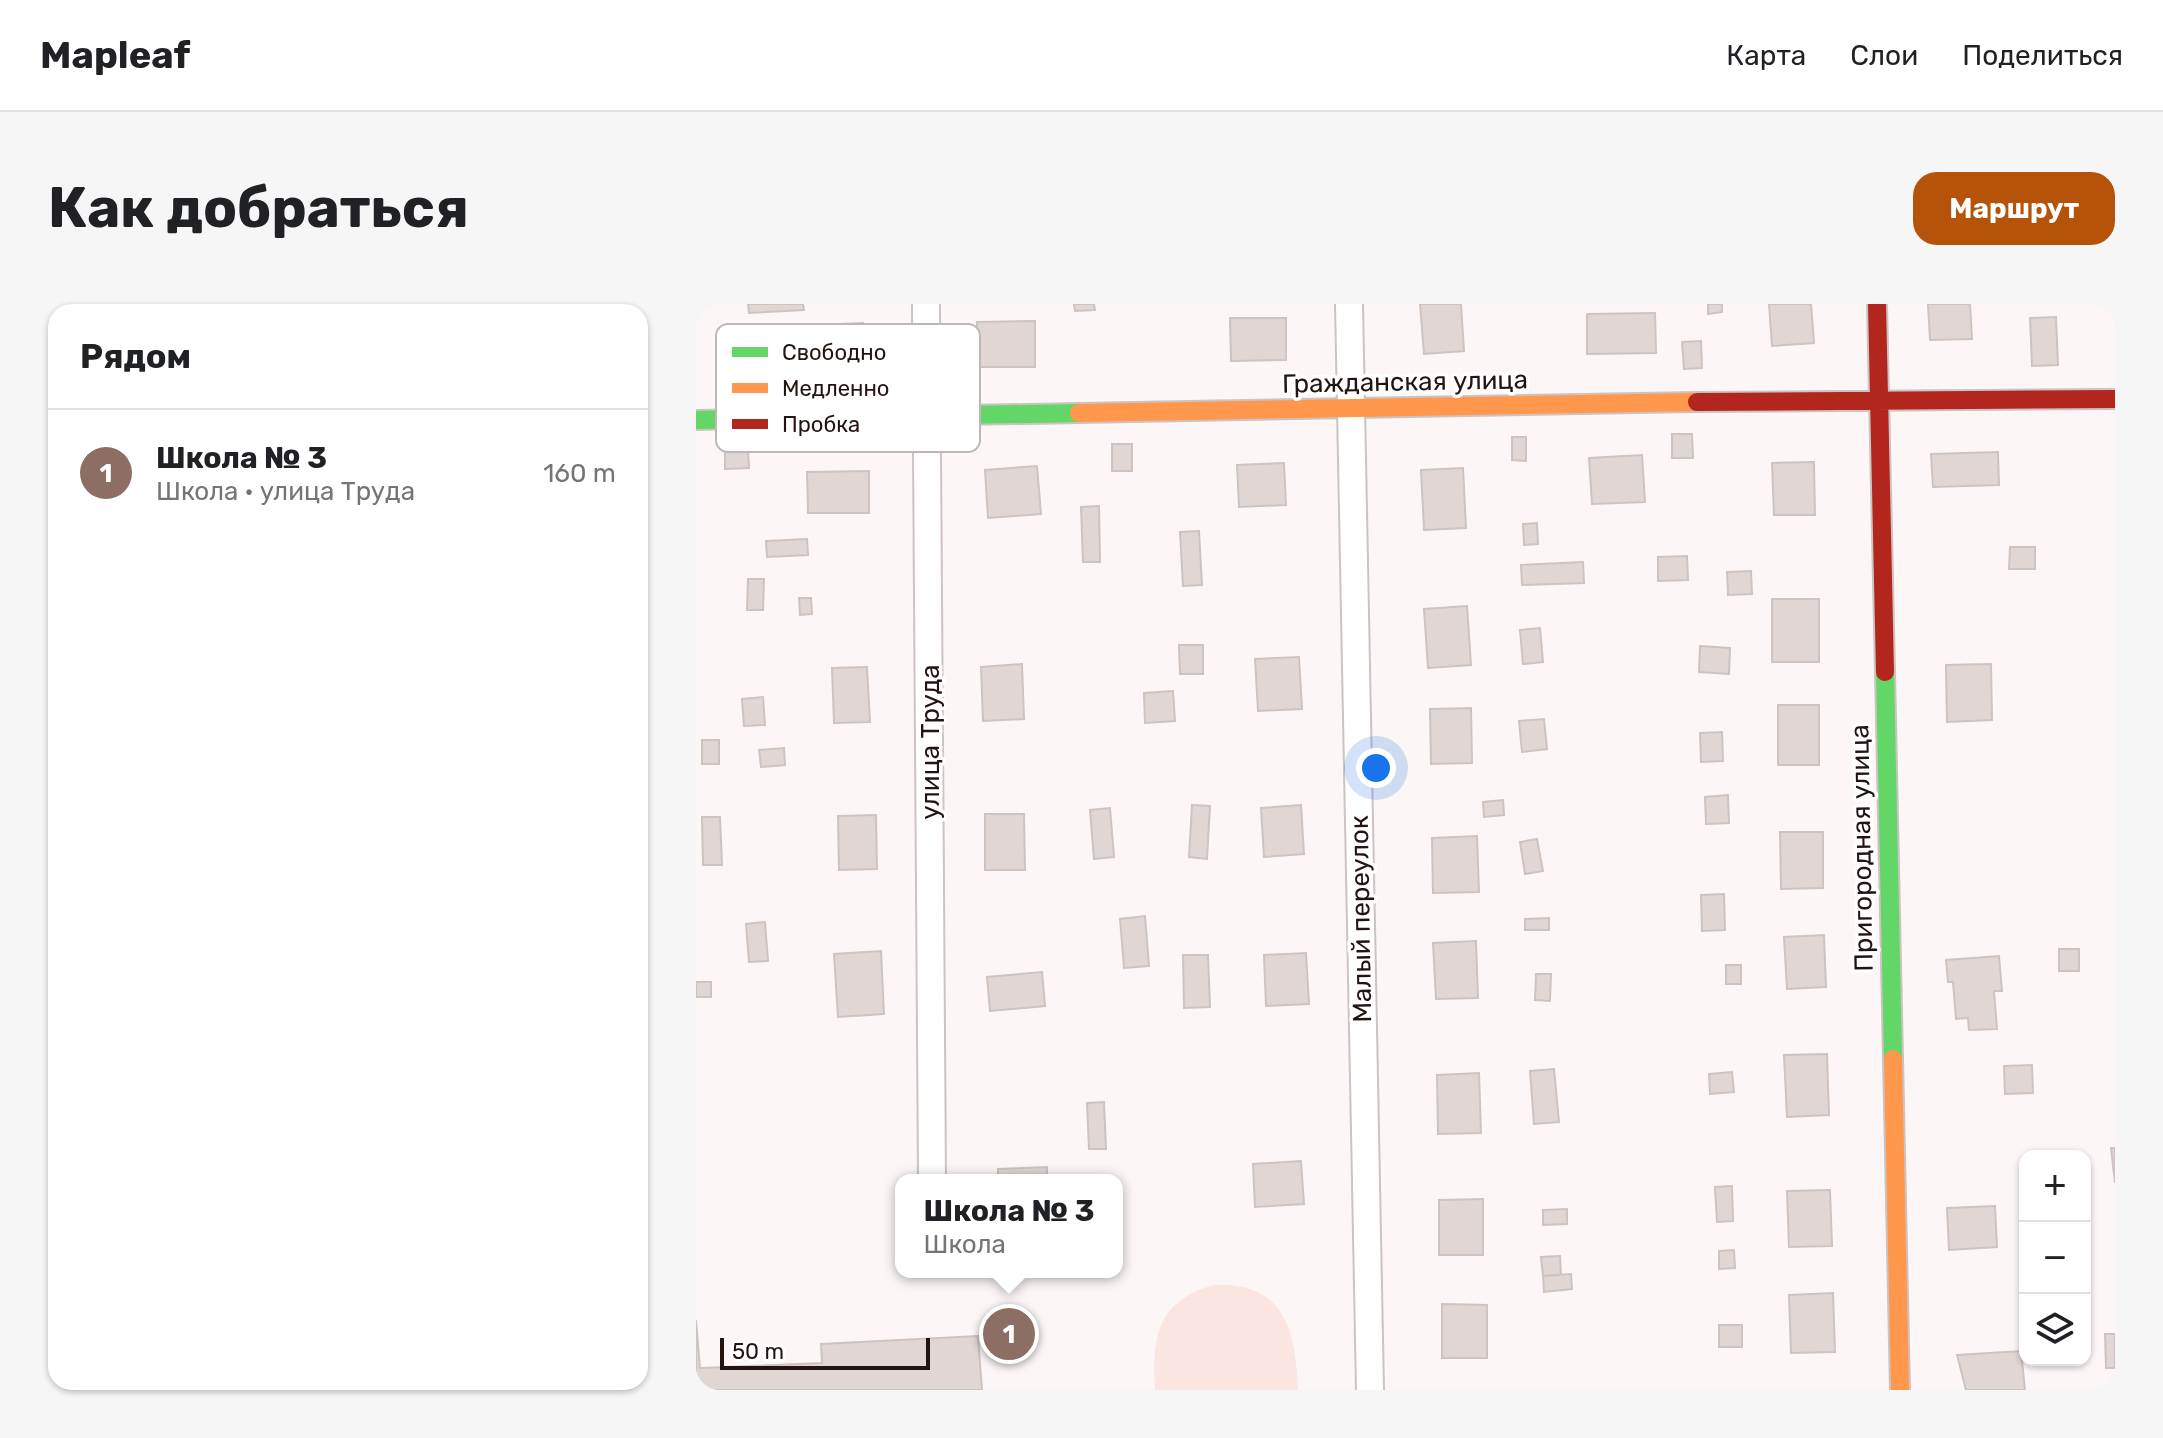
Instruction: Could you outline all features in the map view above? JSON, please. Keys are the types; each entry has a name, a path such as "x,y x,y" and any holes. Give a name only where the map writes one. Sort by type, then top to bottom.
{"street":[{"name":"улица Труда","path":"926,304 926,324"},
{"name":"Малый переулок","path":"1349,304 1370,1390"},
{"name":"Пригородная улица","path":"1877,304 1900,1390"},
{"name":"Гражданская улица","path":"980,415 1879,399 2115,399"},
{"name":"Гражданская улица","path":"696,420 716,420"},
{"name":"улица Труда","path":"928,452 932,1174"}],"shaded area":[{"path":"1213,1285 1237,1286 1257,1292 1271,1301 1282,1314 1294,1348 1298,1390 1155,1390 1155,1354 1162,1324 1179,1301"}],"building":[{"path":"748,304 803,304 804,310 749,313"},
{"path":"1074,304 1094,304 1095,310 1075,311"},
{"path":"1420,304 1461,304 1464,351 1424,354"},
{"path":"1708,304 1722,304 1722,312 1708,314"},
{"path":"1769,304 1811,304 1814,343 1772,346"},
{"path":"1928,304 1970,304 1972,339 1930,340"},
{"path":"1655,313 1656,353 1587,354 1587,314"},
{"path":"2056,317 2058,365 2032,366 2030,318"},
{"path":"1230,318 1286,318 1286,360 1231,361"},
{"path":"1035,321 1035,367 980,367 980,324 977,322"},
{"path":"1701,341 1702,368 1684,369 1682,342"},
{"path":"1672,434 1692,434 1693,458 1672,458"},
{"path":"1512,437 1526,437 1526,461 1512,460"},
{"path":"1112,444 1132,444 1132,471 1112,471"},
{"path":"725,452 748,452 749,468 725,469"},
{"path":"1998,452 1999,485 1933,487 1931,454"},
{"path":"1642,455 1645,502 1592,504 1589,458"},
{"path":"1814,462 1815,515 1774,515 1772,463"},
{"path":"1284,463 1286,505 1239,507 1237,465"},
{"path":"1037,466 1041,514 988,518 985,470"},
{"path":"1463,468 1466,528 1424,530 1421,470"},
{"path":"869,471 869,513 808,513 807,472"},
{"path":"1099,506 1100,562 1083,562 1081,507"},
{"path":"1537,523 1538,544 1524,545 1523,524"},
{"path":"1199,531 1202,585 1183,586 1180,532"},
{"path":"807,539 808,555 767,557 766,541"},
{"path":"2010,547 2035,547 2035,569 2009,569"},
{"path":"1687,556 1688,580 1658,581 1658,557"},
{"path":"1583,562 1584,583 1522,585 1521,565"},
{"path":"1751,571 1752,594 1728,595 1727,572"},
{"path":"748,579 764,579 763,610 747,610"},
{"path":"799,598 811,598 812,614 800,615"},
{"path":"1772,599 1819,599 1819,662 1772,662"},
{"path":"1467,606 1471,665 1428,668 1424,609"},
{"path":"1540,628 1543,662 1523,664 1520,630"},
{"path":"1179,645 1203,645 1203,674 1180,674"},
{"path":"1700,646 1730,648 1729,674 1699,672"},
{"path":"1299,657 1302,709 1258,711 1255,659"},
{"path":"1022,664 1024,719 983,721 981,667"},
{"path":"1991,664 1992,720 1947,722 1946,665"},
{"path":"867,667 870,722 834,723 832,668"},
{"path":"1173,691 1175,721 1145,723 1144,693"},
{"path":"763,697 765,725 744,726 742,699"},
{"path":"1778,705 1819,705 1819,765 1778,765"},
{"path":"1471,708 1472,763 1431,764 1430,709"},
{"path":"1544,719 1547,749 1522,752 1519,721"},
{"path":"1722,732 1723,761 1701,762 1700,733"},
{"path":"702,740 719,740 719,764 702,764"},
{"path":"784,748 785,765 761,767 759,750"},
{"path":"1728,795 1729,823 1706,824 1705,797"},
{"path":"1503,800 1504,815 1484,817 1483,802"},
{"path":"1192,805 1210,806 1207,859 1189,857"},
{"path":"1301,805 1304,854 1264,857 1261,808"},
{"path":"1110,808 1114,857 1094,859 1090,810"},
{"path":"985,814 1024,814 1025,870 985,870"},
{"path":"876,815 877,869 839,870 838,816"},
{"path":"702,817 720,817 722,865 703,865"},
{"path":"1780,832 1823,832 1823,888 1781,889"},
{"path":"1477,836 1479,892 1433,893 1432,838"},
{"path":"1537,839 1543,871 1525,874 1520,842"},
{"path":"1724,894 1725,930 1702,931 1701,895"},
{"path":"1145,916 1149,966 1124,968 1120,919"},
{"path":"1549,918 1549,930 1525,930 1525,919"},
{"path":"765,922 768,961 749,962 746,924"},
{"path":"1824,935 1826,987 1787,989 1784,937"},
{"path":"1476,941 1478,998 1436,999 1433,943"},
{"path":"2059,949 2079,949 2079,971 2059,971"},
{"path":"881,951 884,1014 838,1017 834,954"},
{"path":"1306,953 1309,1004 1266,1006 1264,955"},
{"path":"1183,955 1208,955 1210,1007 1184,1008"},
{"path":"1999,956 2002,991 1994,991 1997,1029 1969,1030 1968,1018 1956,1019 1953,982 1948,982 1946,960"},
{"path":"1726,965 1741,965 1741,984 1726,984"},
{"path":"1042,972 1045,1006 990,1011 987,977"},
{"path":"1536,974 1551,974 1550,1001 1535,1000"},
{"path":"696,982 711,982 711,997 696,997"},
{"path":"1827,1054 1829,1115 1787,1117 1784,1055"},
{"path":"2032,1065 2033,1093 2005,1094 2004,1066"},
{"path":"1554,1069 1559,1122 1534,1124 1530,1071"},
{"path":"1732,1072 1734,1092 1710,1094 1709,1074"},
{"path":"1479,1073 1481,1133 1438,1134 1437,1075"},
{"path":"1104,1102 1106,1149 1089,1149 1087,1103"},
{"path":"2111,1148 2115,1148 2115,1183"},
{"path":"1301,1161 1304,1204 1255,1207 1253,1164"},
{"path":"1047,1167 1047,1174 998,1174 998,1169"},
{"path":"1732,1186 1733,1221 1717,1222 1715,1187"},
{"path":"1830,1190 1832,1246 1789,1247 1787,1191"},
{"path":"1483,1199 1483,1255 1439,1255 1439,1200"},
{"path":"1995,1206 1997,1247 1949,1250 1947,1208"},
{"path":"1567,1209 1567,1224 1543,1225 1543,1210"},
{"path":"1734,1250 1735,1268 1719,1269 1719,1251"},
{"path":"1560,1256 1561,1275 1543,1276 1541,1257"},
{"path":"1571,1274 1572,1289 1544,1292 1543,1276"},
{"path":"1833,1293 1835,1352 1791,1353 1789,1295"},
{"path":"1442,1304 1487,1305 1487,1358 1442,1358"},
{"path":"696,1320 700,1368 822,1363 821,1344 978,1336 982,1390 696,1390"},
{"path":"1719,1325 1742,1325 1742,1347 1719,1347"},
{"path":"2105,1334 2115,1334 2115,1368 2106,1368"},
{"path":"2019,1351 2025,1390 1966,1390 1957,1355"}],"traffic: fast":[{"path":"980,415 1079,413"},
{"path":"696,420 716,420"},
{"path":"1885,672 1893,1059"}],"traffic: slow":[{"path":"1079,413 1697,402"},
{"path":"1893,1059 1900,1390"}],"traffic: jam":[{"path":"1877,304 1885,672"},
{"path":"1697,402 2115,399"}],"place":[{"name":"Школа № 3","path":"1009,1334"}]}
